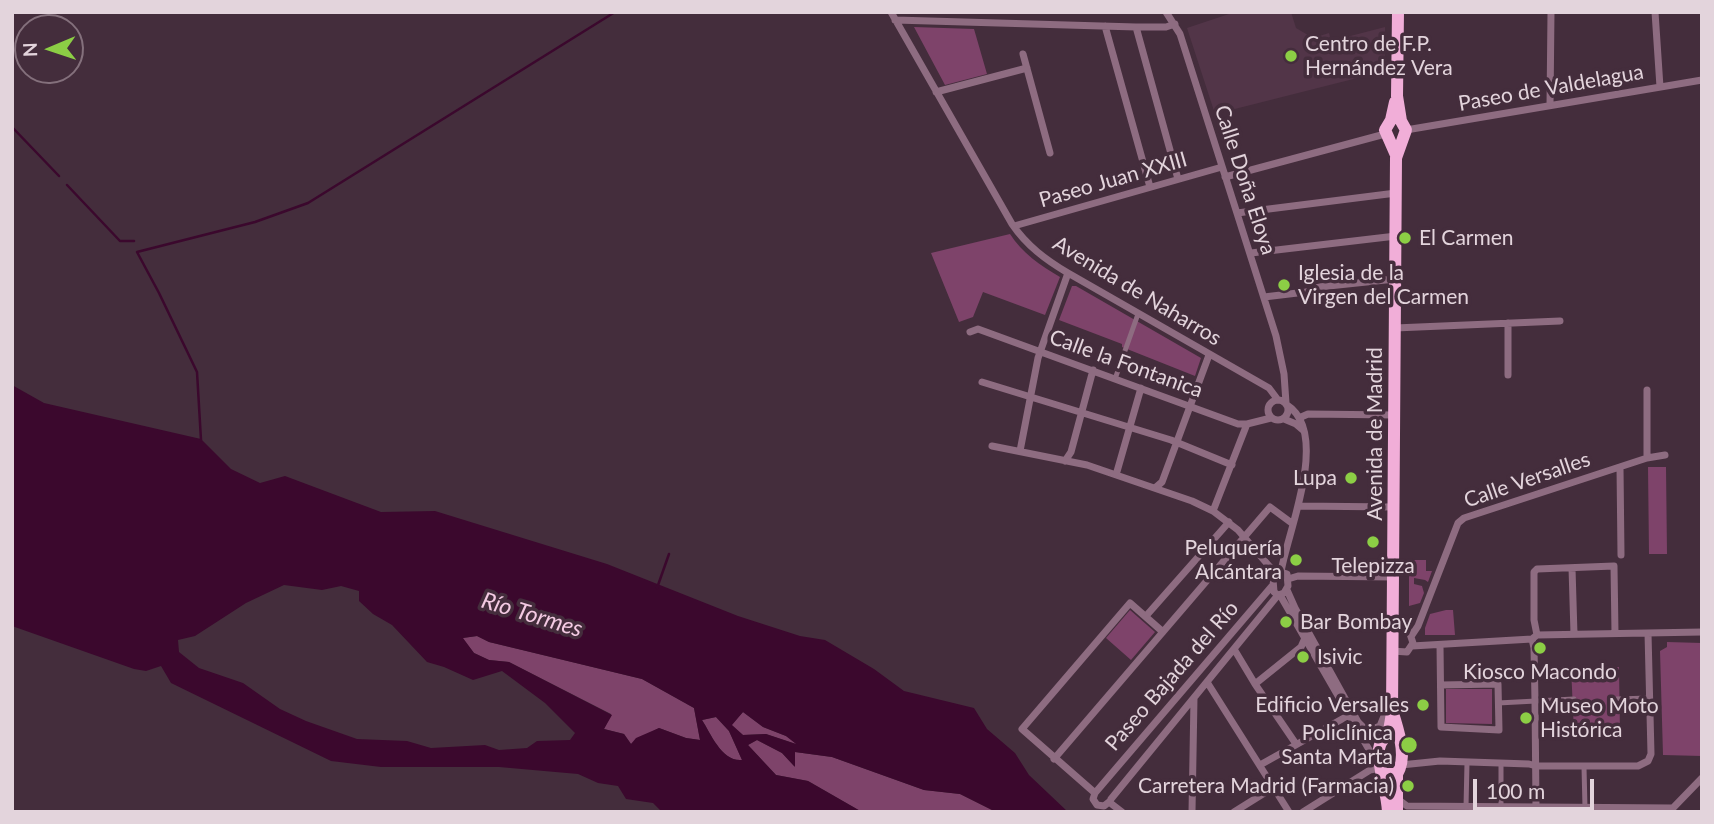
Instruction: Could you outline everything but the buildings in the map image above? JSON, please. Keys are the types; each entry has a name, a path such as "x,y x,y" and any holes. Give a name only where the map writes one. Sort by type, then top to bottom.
{"highway":[{"path":"1396,131 1398,12"},
{"name":"Avenida de Madrid","path":"1380,769 1379,749 1392,712 1392,651 1398,627 1393,577 1396,131"},
{"name":"Avenida de Madrid","path":"1392,712 1401,742 1399,769"},
{"path":"1385,736 1393,735 1401,742"},
{"path":"1380,769 1385,774 1399,769"},
{"path":"1380,769 1391,803 1397,812"},
{"path":"1391,803 1399,769"}],"street":[{"name":"Avenida de Naharros","path":"891,12 1006,213 1026,243 1068,273 1272,390 1299,418 1303,431 1305,471 1299,506 1272,586"},
{"name":"Calle Doña Eloya","path":"1166,12 1180,34 1251,253 1284,374 1284,403"},
{"path":"1550,105 1551,12"},
{"path":"1655,12 1660,87"},
{"path":"895,20 1136,27 1166,27 1175,24"},
{"path":"1105,26 1150,187"},
{"path":"1136,27 1178,179"},
{"path":"1023,54 1050,153"},
{"path":"936,92 1027,68"},
{"name":"Paseo de Valdelagua","path":"1396,131 1702,80"},
{"path":"1225,177 1396,131"},
{"name":"Paseo Juan XXIII","path":"1014,226 1222,166"},
{"path":"1237,213 1396,193"},
{"path":"1251,253 1396,236"},
{"path":"1020,451 1041,351 1068,273"},
{"path":"1264,297 1306,292 1319,287 1395,279"},
{"path":"1115,379 1138,314"},
{"path":"1395,328 1560,321"},
{"path":"1508,323 1508,375"},
{"name":"Calle la Fontanica","path":"970,332 978,329 1238,424 1271,418"},
{"path":"1154,488 1162,482 1209,355"},
{"path":"1065,461 1071,452 1093,370"},
{"path":"982,382 1130,427 1232,466"},
{"path":"1262,384 1270,404 1268,411 1271,418 1284,419 1296,424 1303,431"},
{"path":"1116,475 1141,388"},
{"path":"1647,390 1647,458"},
{"path":"1270,404 1284,403 1288,413 1284,419"},
{"path":"1299,418 1308,414 1394,415"},
{"path":"1213,510 1247,424"},
{"path":"992,446 1116,475 1213,510 1246,537 1278,573 1287,574 1287,590 1295,608 1350,715 1376,736 1385,736"},
{"name":"Calle Versalles","path":"1412,635 1418,626 1458,523 1464,518 1647,458 1665,455"},
{"path":"1620,467 1621,555"},
{"path":"1299,506 1394,507"},
{"path":"1054,759 1270,507 1293,524"},
{"path":"1146,616 1228,522"},
{"path":"1536,807 1534,572 1537,569 1614,566 1615,633"},
{"path":"1572,568 1574,634"},
{"path":"1288,579 1298,576 1393,577"},
{"path":"1272,586 1273,592 1279,595 1306,638 1380,769 1370,770 1303,812"},
{"name":"Paseo Bajada del Río","path":"1096,791 1272,586"},
{"name":"Paseo Bajada del Río","path":"1110,801 1279,595 1287,590"},
{"path":"1122,812 1110,801 1107,790 1096,791 1054,759 1022,729 1129,603 1163,632"},
{"path":"1398,627 1421,618"},
{"path":"1364,728 1375,728 1385,720 1392,680 1409,649 1412,635 1398,627"},
{"path":"1392,651 1574,634 1702,632"},
{"path":"1399,769 1440,761 1536,766 1638,766 1648,761 1651,754 1648,633"},
{"path":"1255,684 1301,646 1306,638"},
{"path":"1440,645 1441,727 1499,730 1498,684 1441,685"},
{"path":"1234,649 1296,744"},
{"path":"1207,682 1289,812"},
{"path":"1192,812 1194,698"},
{"path":"1498,703 1574,699"},
{"path":"1617,700 1649,699"},
{"path":"1260,765 1350,715"},
{"path":"1466,807 1467,763"},
{"path":"1501,763 1501,807"},
{"path":"1584,766 1584,808"},
{"path":"1380,812 1391,803 1438,809 1501,807 1515,810 1536,807 1668,810 1702,778"},
{"path":"1234,812 1274,787"},
{"path":"1096,791 1093,799 1097,805 1104,806 1110,801"}],"shaded area":[{"name":"Centro de F.P. Hernández Vera","path":"1235,12 1291,12 1296,28 1313,38 1329,33 1331,41 1385,27 1385,71 1215,114 1187,28"},
{"path":"914,27 974,29 987,74 945,85"},
{"path":"1010,234 1032,258 1060,277 1045,315 983,292 973,317 959,322 931,253"},
{"path":"1072,286 1201,358 1195,376 1059,320"},
{"path":"1648,467 1666,467 1667,554 1649,554"},
{"path":"1409,560 1426,560 1426,571 1432,571 1428,582 1414,578 1414,584 1422,586 1424,593 1420,603 1409,606"},
{"path":"1130,610 1155,632 1131,660 1106,638"},
{"path":"1453,610 1455,635 1425,635 1430,614"},
{"path":"477,636 489,642 642,679 694,708 700,740 659,728 631,744 624,734 604,729 611,714 509,662 489,660 474,653 462,638"},
{"path":"1667,642 1702,643 1702,756 1663,755 1660,651 1667,647"},
{"path":"1571,667 1619,667 1620,733 1574,732"},
{"path":"1446,689 1492,689 1492,724 1446,723"},
{"path":"743,712 763,727 786,736 799,745 766,734 743,735 731,725"},
{"path":"716,717 729,731 742,760 729,757 723,752 702,720"},
{"path":"757,740 782,753 794,766 795,752 832,757 924,790 960,794 996,812 862,812 808,781 776,775 748,745"}],"water":[{"name":"Río Tormes","path":"12,385 44,403 201,439 231,469 260,483 285,476 381,512 435,511 607,564 738,616 800,636 825,640 874,669 904,691 974,708 987,729 1015,753 1029,775 1068,812 996,812 960,794 924,790 832,757 795,752 795,767 782,753 757,740 748,745 776,775 808,781 862,812 662,812 653,803 626,799 618,786 598,783 578,774 499,767 381,767 331,761 171,683 161,666 146,671 134,669 12,626","holes":["284,585 322,590 341,586 359,591 359,601 373,614 392,625 427,662 473,680 502,671 545,703 575,733 570,740 537,741 527,748 499,750 485,745 431,748 407,741 357,739 306,721 280,709 243,683 199,668 179,652 178,640 195,636 246,603","477,636 489,642 642,679 694,708 700,740 659,728 636,738 631,744 624,734 604,729 612,715 509,662 489,660 474,653 463,638","743,712 763,727 786,736 796,744 766,734 743,735 732,725","716,717 729,731 742,760 729,757 723,752 702,720"]}],"waterway":[{"path":"201,440 197,372 137,252 255,222 308,203 615,12"},
{"path":"12,127 59,176"},
{"path":"67,185 120,241 134,241"},
{"path":"657,588 669,554"}],"place":[{"name":"Centro de F.P. Hernández Vera","path":"1291,56"},
{"name":"El Carmen","path":"1405,238"},
{"name":"Iglesia de la Virgen del Carmen","path":"1284,285"},
{"name":"Lupa","path":"1351,478"},
{"name":"Telepizza","path":"1373,542"},
{"name":"Peluquería Alcántara","path":"1296,560"},
{"name":"Bar Bombay","path":"1286,622"},
{"name":"Kiosco Macondo","path":"1540,648"},
{"name":"Isivic","path":"1303,657"},
{"name":"Edificio Versalles","path":"1423,705"},
{"name":"Museo Moto Histórica","path":"1526,718"},
{"name":"Policlínica Santa Marta","path":"1409,745"},
{"name":"Carretera Madrid (Farmacia)","path":"1408,786"}]}
